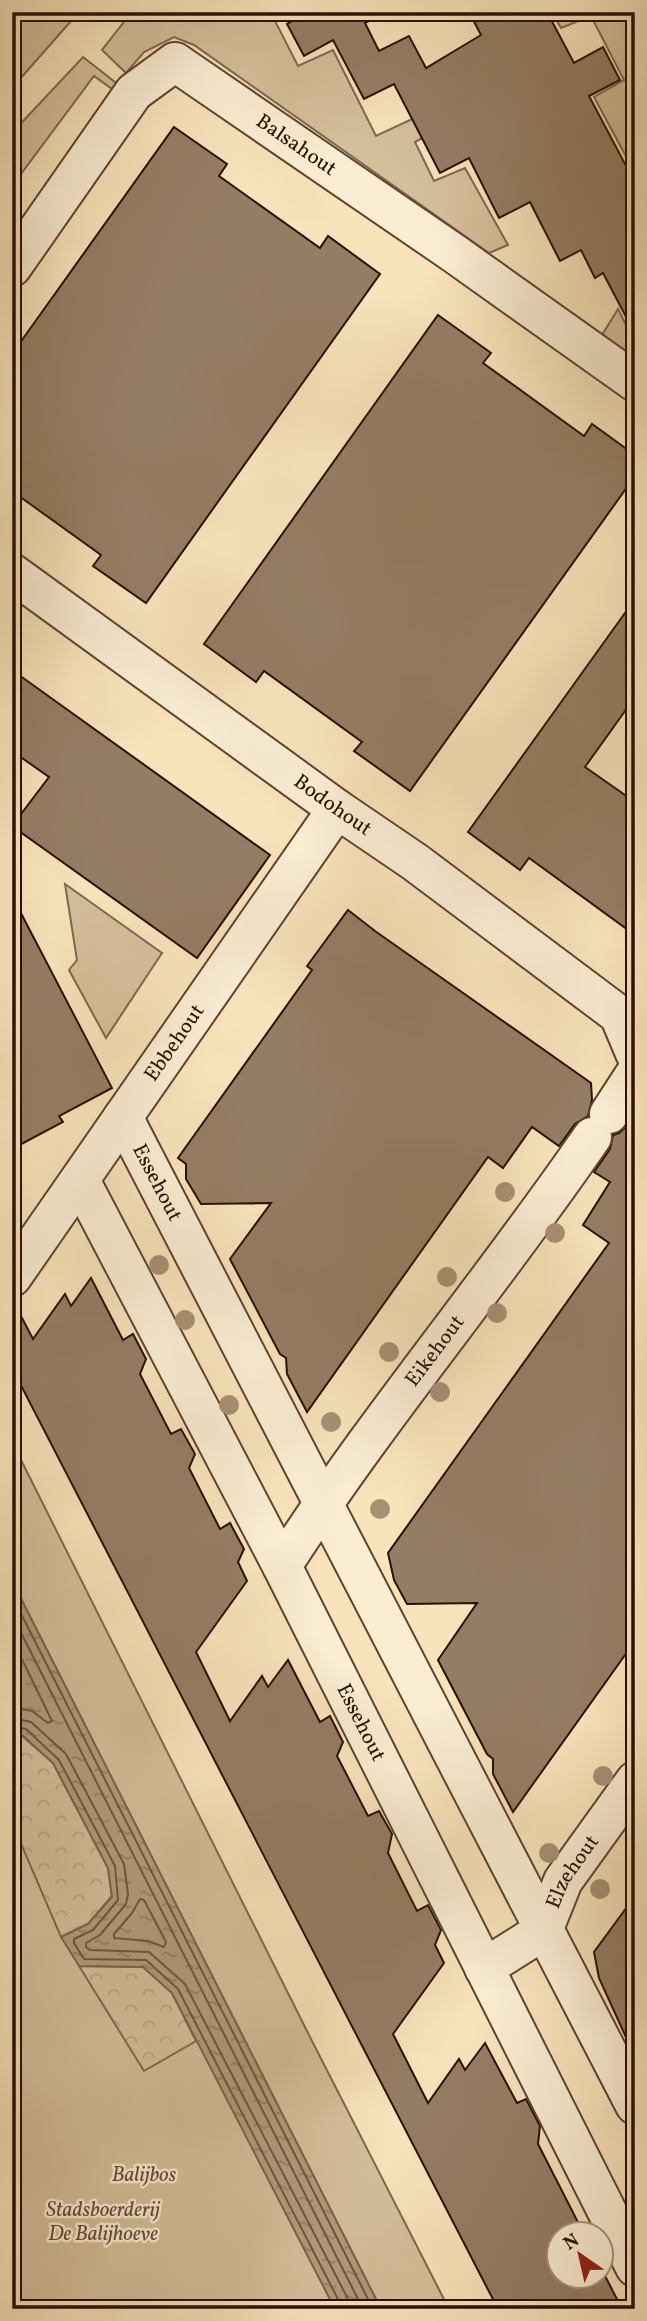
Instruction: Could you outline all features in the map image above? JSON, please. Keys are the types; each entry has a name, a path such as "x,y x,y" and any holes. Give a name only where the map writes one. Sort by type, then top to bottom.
{"street":[{"name":"Balsahout","path":"12,268 134,92 175,62 455,254 635,382"},
{"name":"Bodohout","path":"12,573 337,809 415,862 620,1015 635,1053"},
{"name":"Ebbehout","path":"12,1277 337,809"},
{"name":"Eikehout","path":"282,1566 322,1503 544,1208 635,1074"},
{"name":"Essehout","path":"123,1117 635,2105"},
{"name":"Essehout","path":"80,1180 282,1566 635,2267"},
{"name":"Elzehout","path":"543,1931 563,1881 635,1781"},
{"path":"484,1968 543,1931"}],"green space":[{"path":"12,12 79,12 12,88"},
{"path":"129,12 288,12 274,19 298,66 333,50 376,136 442,105 452,122 415,142 434,181 465,168 508,245 489,253 194,45 174,37 144,52 126,73 102,50"},
{"path":"552,12 635,12 635,173 594,97 624,80 591,16 561,28"},
{"path":"83,57 120,86 116,92 94,76 12,186 12,133"},
{"path":"618,309 635,343 635,359 602,335"},
{"path":"65,884 162,953 106,1038 69,970 77,960"},
{"path":"12,1442 449,2309 381,2309 12,1581"},
{"name":"Balijbos","path":"12,1633 361,2309 12,2309"},
{"path":"12,1733 21,1735 53,1763 108,1868 112,1896 88,1924 61,1937 12,1817"},
{"path":"79,1966 143,1967 172,1993 196,2041 144,2071"}],"water":[{"path":"12,1581 381,2309 335,2309 172,1993 143,1967 79,1966 61,1937 88,1924 112,1897 108,1868 53,1763 22,1735 12,1733"}],"building":[{"path":"308,12 386,12 365,23 379,51 409,36 426,68 481,35 469,12 547,12 574,63 603,47 620,80 589,96 635,183 635,334 603,273 595,278 581,250 560,261 530,202 499,218 469,158 440,173 394,84 364,99 333,40 304,56 287,24"},
{"path":"174,127 227,164 219,176 320,248 328,236 380,274 146,603 93,566 101,555 12,491 12,354"},
{"path":"438,315 491,353 483,363 584,436 592,424 635,455 635,476 410,791 354,751 362,742 264,671 256,682 204,644"},
{"path":"635,599 635,697 585,767 635,802 635,935 529,858 520,870 468,832"},
{"path":"12,670 270,855 197,958 12,826 49,777 12,751"},
{"path":"12,896 112,1088 59,1116 63,1122 12,1149"},
{"path":"348,910 591,1083 592,1100 588,1116 575,1124 559,1146 532,1127 503,1168 488,1157 307,1412 287,1374 286,1358 280,1354 230,1259 271,1203 201,1204 186,1179 186,1164 178,1158 312,970 307,966"},
{"path":"635,1115 635,1641 513,1812 493,1774 493,1759 487,1754 438,1660 477,1603 407,1604 394,1580 388,1553 609,1243 583,1225 610,1182 594,1172 610,1149 613,1135 627,1126"},
{"path":"91,1278 123,1340 133,1334 146,1359 140,1374 171,1434 181,1429 195,1454 189,1468 220,1529 230,1523 244,1549 238,1562 247,1581 196,1652 230,1721 262,1676 268,1687 288,1660 320,1722 330,1716 343,1742 337,1756 368,1816 379,1811 392,1834 388,1853 417,1911 428,1905 441,1930 435,1945 444,1963 393,2034 428,2103 459,2059 465,2070 485,2043 517,2103 526,2099 540,2126 538,2144 577,2220 546,2220 546,2290 612,2290 622,2309 498,2309 12,1368 12,1299 33,1339 65,1294 71,1306"},
{"path":"635,1896 635,2057 599,1978 594,1952"}],"park label":[{"name":"Stadsboerderij De Balijhoeve","path":"103,2222"}]}
